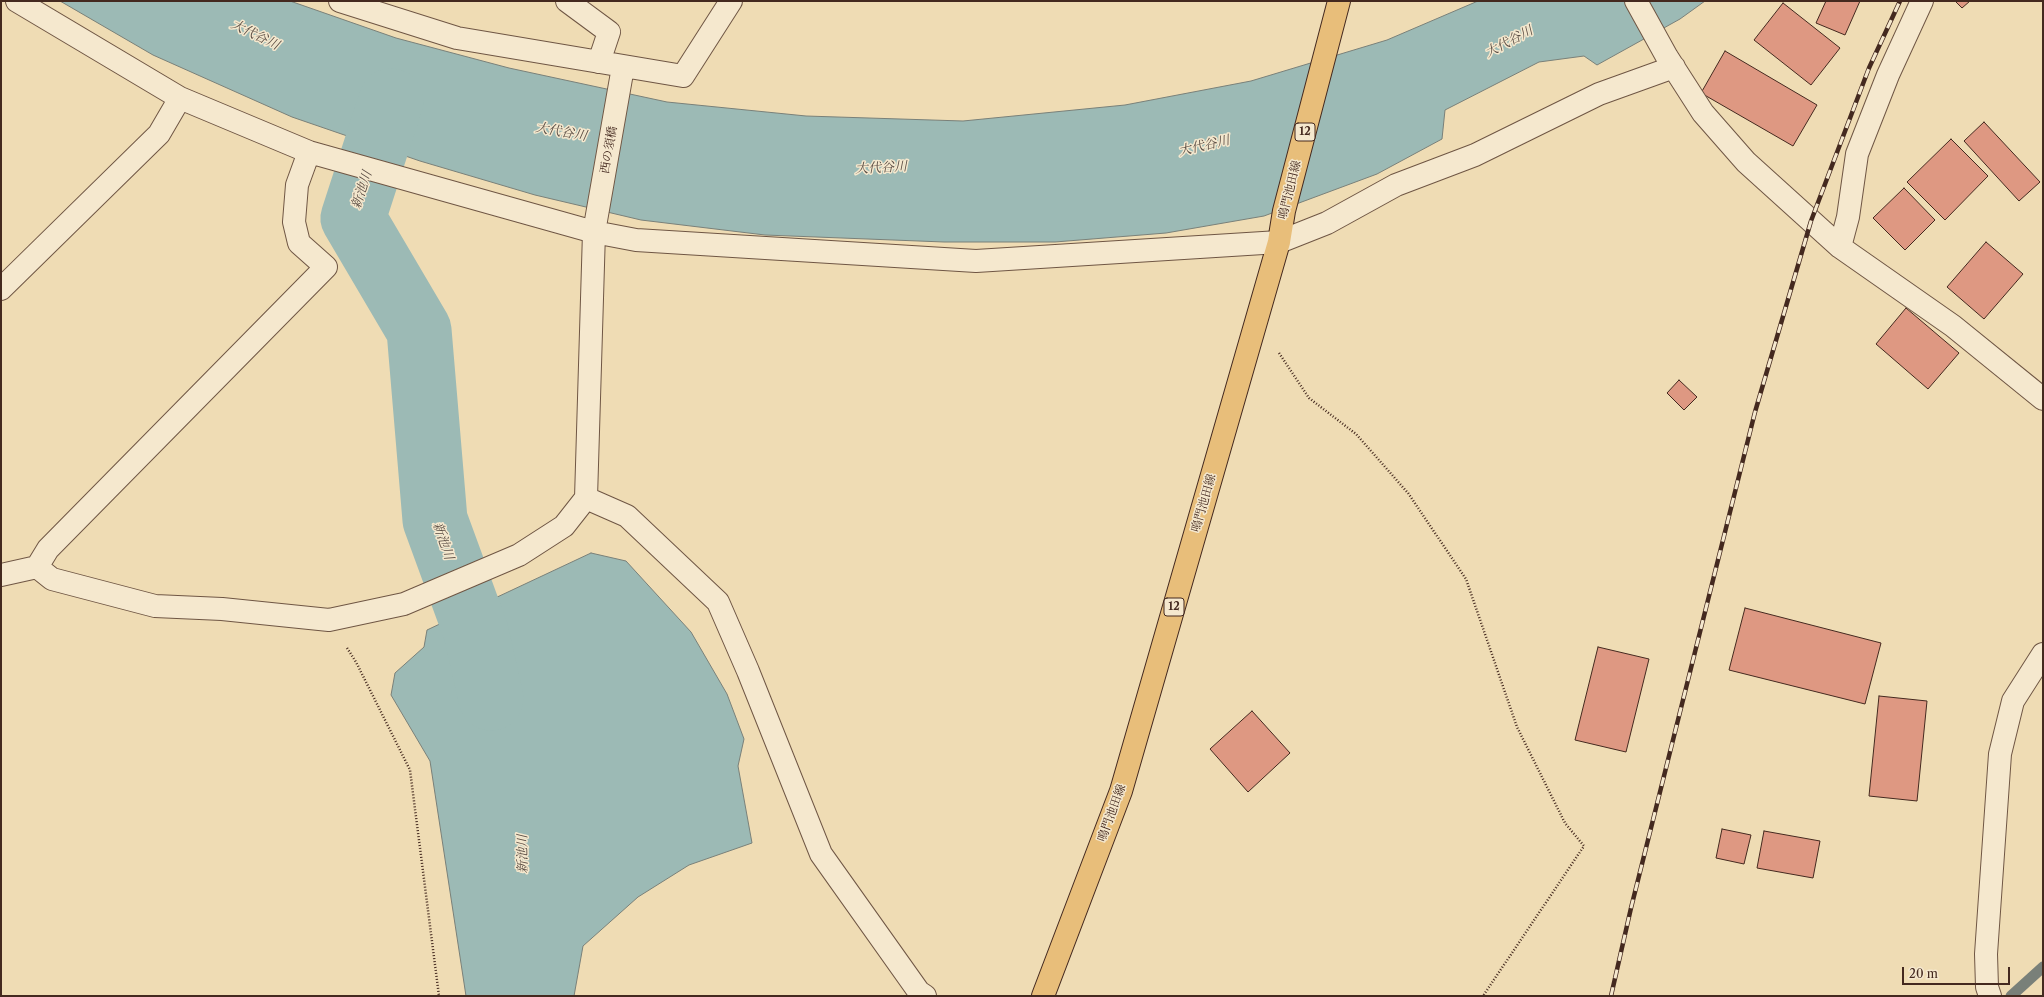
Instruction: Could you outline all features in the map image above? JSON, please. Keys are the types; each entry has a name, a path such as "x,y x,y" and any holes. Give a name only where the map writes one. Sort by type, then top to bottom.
{"main road":[{"name":"鳴門池田線","path":"1042,996 1121,791 1279,242 1284,211 1339,1"}],"street":[{"path":"17,1 180,98 309,152 384,173 596,224 636,240 976,261 1279,242 1327,223 1396,185 1474,156 1599,94 1671,62"},
{"path":"340,1 457,38 599,62 622,76 683,76 731,1"},
{"path":"567,1 609,32 599,62"},
{"path":"1636,1 1671,62 1703,113 1746,162 1840,247 1953,326 2043,399"},
{"path":"1840,247 1848,217 1857,154 1888,75 1922,1"},
{"name":"西の須橋","path":"586,498 596,224 622,76"},
{"path":"1,289 159,134 180,98"},
{"path":"1,575 37,567 48,549 326,268 299,243 294,222 297,185 309,152"},
{"path":"37,567 52,579 155,606 222,609 329,620 404,604 519,555 564,526 586,498 627,516 718,602 748,671 821,854 919,992 925,996"},
{"path":"1988,992 1986,954 2000,754 2013,701 2043,654"}],"path":[{"path":"1258,316 1309,398 1356,434 1408,493 1466,580 1517,728 1565,823 1584,846 1483,996"},
{"path":"329,620 356,662 410,770 439,996"}],"water":[{"name":"大代谷川","path":"60,1 290,1 396,38 509,68 667,102 806,116 963,121 1125,105 1251,81 1387,40 1478,1 1705,1 1680,19 1597,65 1584,56 1539,62 1445,110 1442,139 1377,174 1264,216 1166,233 1055,242 944,242 765,235 641,220 535,195 420,161 292,117 153,55"},
{"path":"591,553 626,561 691,632 727,694 744,739 738,766 752,843 689,865 638,897 583,946 574,996 466,996 430,761 391,695 395,673 424,647 427,630"}],"building":[{"path":"1826,1 1860,1 1845,35 1816,23"},
{"path":"1955,1 1970,1 1962,8"},
{"path":"1783,3 1840,48 1811,85 1754,40"},
{"path":"1725,51 1817,105 1793,146 1701,93"},
{"path":"1984,122 2040,182 2019,201 1964,141"},
{"path":"1951,139 1988,176 1945,220 1907,182"},
{"path":"1904,188 1935,220 1905,250 1873,218"},
{"path":"1986,242 2023,274 1984,319 1947,287"},
{"path":"1906,308 1959,353 1928,389 1876,344"},
{"path":"1679,380 1697,397 1684,410 1667,393"},
{"path":"1745,608 1881,643 1865,704 1729,670"},
{"path":"1598,647 1649,659 1626,752 1575,740"},
{"path":"1879,696 1927,701 1917,801 1869,796"},
{"path":"1252,711 1290,753 1248,792 1210,749"},
{"path":"1722,829 1751,835 1744,864 1716,858"},
{"path":"1764,831 1820,841 1813,878 1757,868"}],"waterway":[{"name":"新池川","path":"391,101 353,218 419,330 435,520 476,632 491,698"},
{"path":"2011,996 2043,967"}],"railway":[{"path":"1611,996 1631,908 1755,412 1811,221 1869,68 1900,1"}]}
